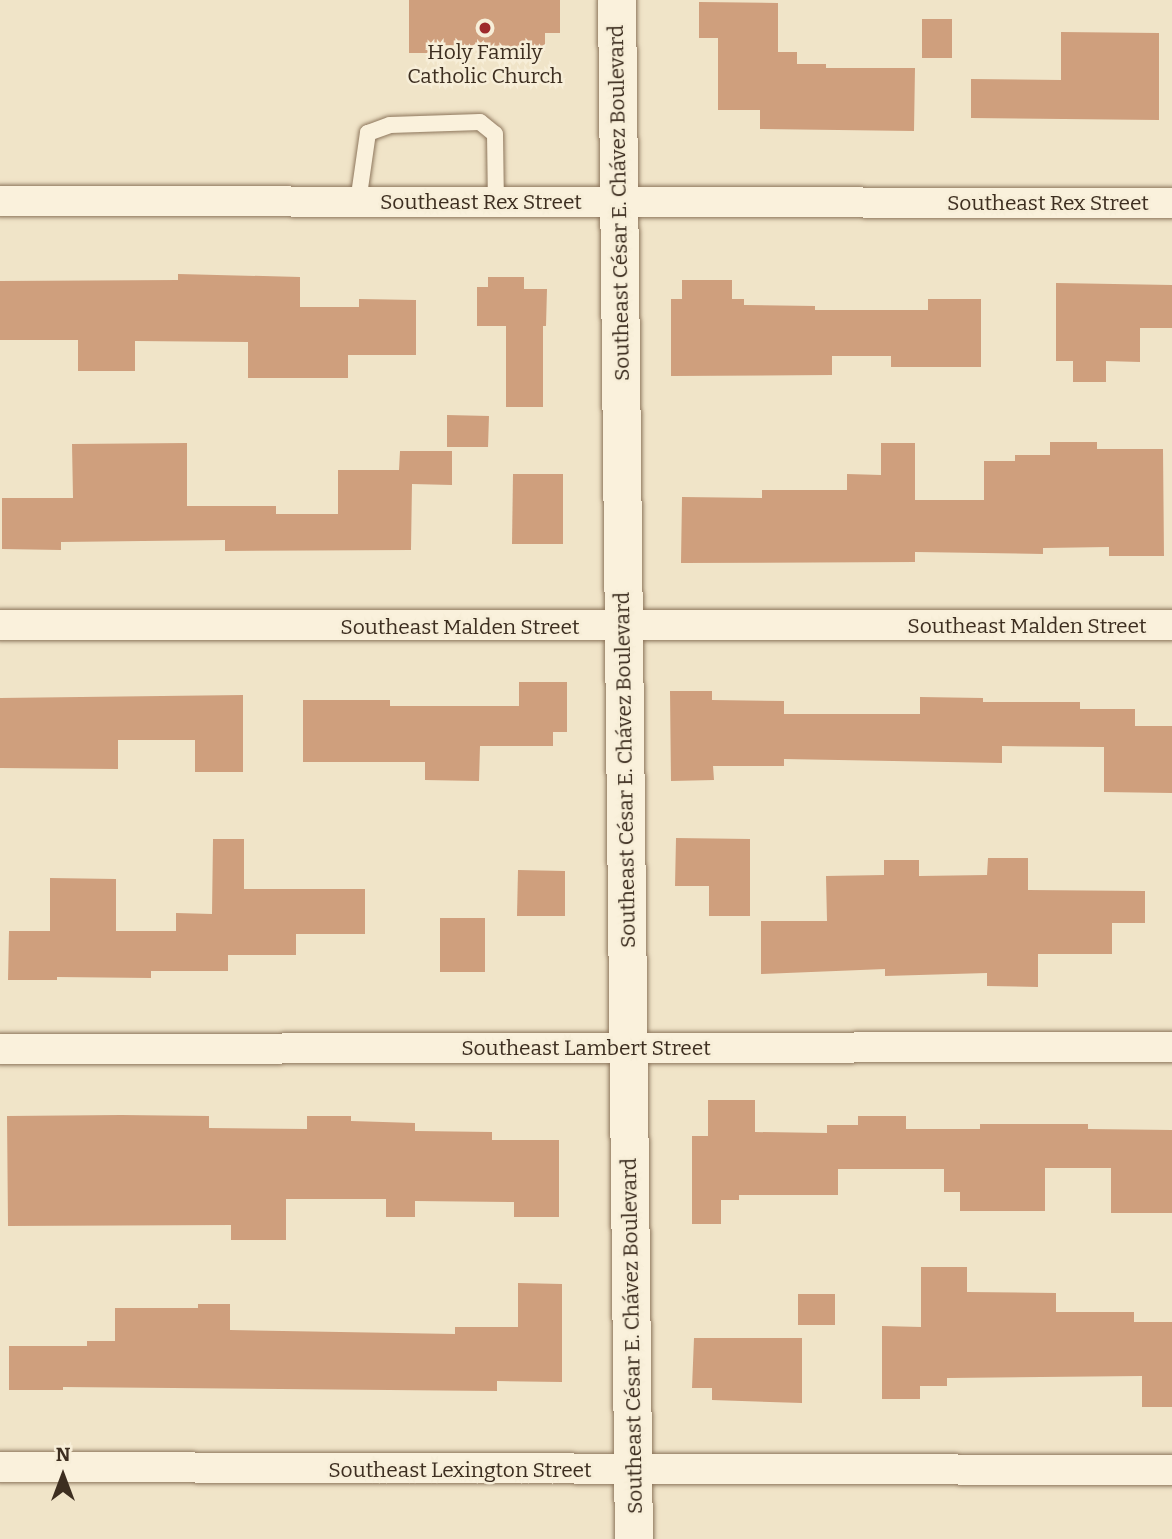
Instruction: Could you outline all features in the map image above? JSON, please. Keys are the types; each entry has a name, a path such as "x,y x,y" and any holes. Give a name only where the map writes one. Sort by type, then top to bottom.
{"street":[{"name":"Southeast César E. Chávez Boulevard","path":"617,0 634,1539"},
{"name":"Southeast Rex Street","path":"0,201 1172,203"},
{"name":"Southeast Malden Street","path":"0,625 623,628 1172,625"},
{"name":"Southeast Lambert Street","path":"0,1049 1172,1047"},
{"name":"Southeast Lexington Street","path":"0,1467 633,1471 1172,1470"}],"lane":[{"path":"358,202 368,132 390,125 480,122 495,134 496,202"}],"building":[{"name":"Holy Family Catholic Church","path":"409,0 560,0 560,33 545,33 545,52 505,52 505,46 442,45 442,53 409,53"},
{"path":"699,2 778,3 778,52 797,52 797,64 826,64 826,68 915,68 914,131 760,129 760,110 718,110 718,38 699,38"},
{"path":"922,19 952,19 952,58 922,58"},
{"path":"1061,32 1159,33 1159,120 971,118 971,79 1061,80"},
{"path":"178,274 300,277 300,307 359,307 359,299 416,300 416,355 348,355 348,378 248,378 248,342 135,341 135,371 78,371 78,340 0,340 0,281 178,280"},
{"path":"488,277 524,277 524,289 547,289 546,326 543,326 543,407 506,407 506,326 477,326 477,287 488,287"},
{"path":"682,280 732,280 732,299 744,299 744,305 815,306 815,310 928,310 928,299 981,299 981,367 891,367 891,356 832,356 832,375 671,376 671,299 682,299"},
{"path":"1056,283 1172,285 1172,328 1140,328 1140,362 1106,361 1106,382 1073,382 1073,361 1056,361"},
{"path":"447,415 489,416 488,447 447,447"},
{"path":"1050,442 1097,442 1097,449 1163,449 1164,556 1109,556 1109,547 1043,548 1043,554 915,552 915,562 681,563 682,497 762,498 762,490 847,490 847,474 881,475 881,443 915,443 915,500 984,500 984,461 1015,461 1015,455 1050,455"},
{"path":"187,443 187,506 276,506 276,514 338,514 338,470 399,470 400,451 452,451 452,485 412,484 411,550 225,551 225,540 61,542 61,550 2,549 2,498 73,498 72,444"},
{"path":"513,474 563,474 563,544 512,544"},
{"path":"519,682 567,682 567,732 553,732 553,746 480,746 479,781 425,780 425,762 303,762 303,700 390,700 390,706 519,706"},
{"path":"670,691 712,691 712,700 784,701 784,714 920,714 920,697 983,698 983,702 1080,702 1080,709 1135,709 1135,726 1172,726 1172,793 1104,792 1104,747 1002,746 1002,763 784,759 784,766 713,766 714,780 671,781"},
{"path":"243,695 243,772 195,772 195,740 118,740 118,769 0,768 0,698"},
{"path":"676,838 750,839 750,916 709,916 709,886 675,886"},
{"path":"213,839 244,839 244,889 365,889 365,934 296,934 296,955 228,955 228,971 151,971 151,978 57,977 57,980 8,980 9,931 50,931 50,878 116,879 116,931 176,931 176,913 212,914"},
{"path":"988,858 1028,858 1028,890 1145,891 1145,923 1112,923 1112,954 1038,954 1038,987 987,986 987,973 885,976 885,969 761,974 761,921 827,921 826,876 884,875 884,860 919,860 919,876 987,875"},
{"path":"518,870 565,871 565,916 517,916"},
{"path":"440,918 485,918 485,972 440,972"},
{"path":"708,1100 755,1100 755,1132 827,1133 827,1125 858,1125 858,1116 906,1116 906,1129 980,1129 980,1124 1088,1124 1088,1129 1172,1130 1172,1213 1111,1213 1111,1168 1045,1168 1045,1211 960,1211 960,1192 944,1192 944,1169 838,1169 838,1195 739,1195 739,1200 721,1200 721,1224 692,1224 692,1136 708,1136"},
{"path":"7,1116 209,1116 209,1128 307,1129 307,1116 351,1116 351,1121 415,1123 415,1131 492,1132 492,1140 559,1140 559,1217 514,1217 514,1202 415,1201 415,1217 386,1217 386,1199 286,1199 286,1240 231,1240 231,1225 8,1226"},
{"path":"921,1267 967,1267 967,1292 1056,1293 1056,1312 1134,1312 1134,1322 1172,1322 1172,1407 1142,1407 1142,1376 947,1378 947,1386 920,1386 920,1399 882,1399 882,1326 921,1327"},
{"path":"518,1283 562,1284 562,1382 497,1381 497,1391 63,1387 63,1390 9,1390 9,1346 87,1346 87,1341 115,1341 115,1308 198,1308 198,1304 230,1304 230,1330 455,1334 455,1327 518,1327"},
{"path":"798,1294 835,1294 835,1325 798,1325"},
{"path":"694,1338 802,1338 802,1403 712,1400 712,1388 692,1388"}],"place":[{"name":"Holy Family Catholic Church","path":"485,28"}]}
